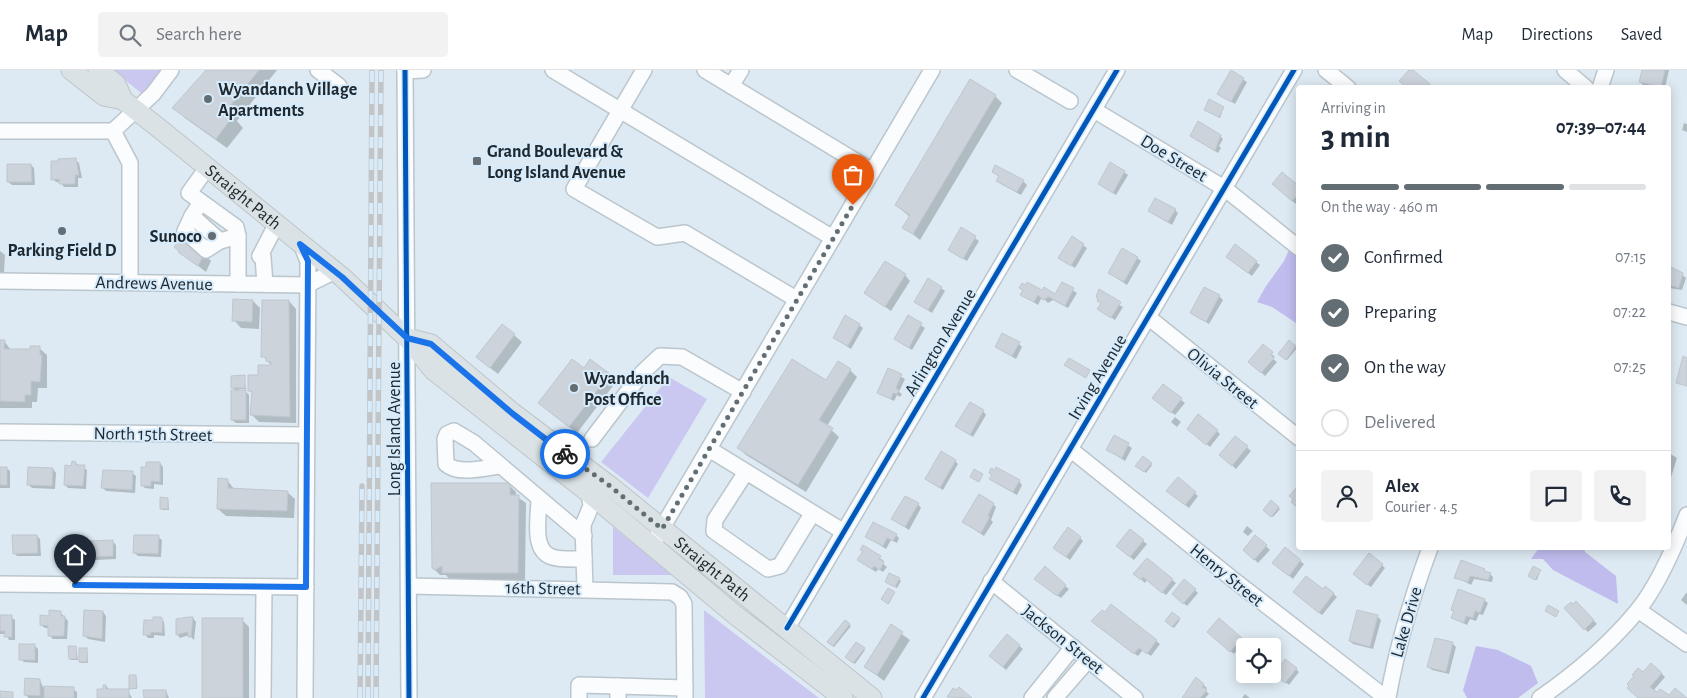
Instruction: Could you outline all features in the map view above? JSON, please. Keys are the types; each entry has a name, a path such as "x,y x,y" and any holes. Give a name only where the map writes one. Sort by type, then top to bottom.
{"main road":[{"name":"Straight Path","path":"72,70 104,96 130,105"},
{"name":"Straight Path","path":"98,70 116,84 130,105 335,271 407,338 432,370 614,513 734,614 843,698"},
{"name":"Straight Path","path":"407,338 431,344 513,414 610,486 872,698"}],"street":[{"path":"113,131 130,105 153,94 172,70"},
{"path":"318,70 339,86"},
{"path":"405,71 424,70"},
{"path":"553,70 833,238"},
{"path":"644,70 574,189 657,237 685,233 796,299"},
{"path":"705,70 872,171"},
{"path":"731,86 741,70"},
{"path":"652,545 932,70"},
{"path":"1017,70 1070,101"},
{"name":"Arlington Avenue","path":"787,628 1118,70"},
{"name":"Irving Avenue","path":"922,698 1294,70"},
{"path":"1326,70 1344,85"},
{"path":"1565,70 1582,85"},
{"path":"1601,85 1606,70"},
{"name":"Long Island Avenue","path":"405,71 409,698"},
{"name":"Doe Street","path":"1094,110 1224,188 1296,246"},
{"path":"0,131 113,131"},
{"path":"113,131 130,163 130,282"},
{"path":"207,168 189,193 236,227 239,256 238,284"},
{"path":"201,202 192,216 220,240 238,236"},
{"path":"260,256 276,225"},
{"path":"300,244 308,261 305,698"},
{"path":"239,256 260,256"},
{"path":"260,256 263,257 265,284"},
{"path":"307,285 335,271"},
{"name":"Andrews Avenue","path":"0,281 307,285"},
{"path":"1671,313 1687,317"},
{"name":"Olivia Street","path":"1148,317 1296,436"},
{"path":"592,439 642,373 660,356 682,357 743,392"},
{"name":"North 15th Street","path":"0,432 306,435"},
{"path":"709,449 844,532"},
{"name":"Henry Street","path":"1070,449 1281,618 1387,698"},
{"path":"499,466 539,499 584,530"},
{"path":"746,472 715,520 714,531 768,569 780,566 812,514"},
{"path":"585,589 584,530 591,506 589,493"},
{"path":"539,499 538,543 542,552 552,558 584,559"},
{"path":"584,530 601,515 614,513"},
{"path":"1540,698 1570,677 1638,610 1674,549 1687,515"},
{"name":"Lake Drive","path":"1387,698 1397,648 1410,603 1429,550"},
{"name":"Jackson Street","path":"991,581 1135,698"},
{"path":"0,584 306,587"},
{"name":"16th Street","path":"409,586 660,590 676,594 684,604 685,693"},
{"path":"263,698 264,587"},
{"path":"1638,610 1687,644"},
{"path":"1032,698 1073,647"},
{"path":"1054,698 1088,660"},
{"path":"579,698 579,685 618,692 685,693"}],"shaded area":[{"path":"113,70 168,70 146,97"},
{"path":"1296,235 1296,323 1272,307 1257,302 1284,261"},
{"path":"669,377 707,399 648,498 601,462"},
{"path":"613,527 673,575 613,575"},
{"path":"1538,550 1584,550 1616,576 1618,604 1553,570 1543,559 1531,559"},
{"path":"704,610 819,698 705,698"},
{"path":"1476,646 1498,650 1531,666 1538,683 1518,698 1467,698 1463,690"}],"building":[{"name":"Wyandanch Village Apartments","path":"206,70 259,70 226,111 233,116 216,139 172,108"},
{"path":"1231,70 1244,78 1231,102 1217,94"},
{"path":"1409,70 1413,70 1430,84 1404,85 1399,81"},
{"path":"1642,70 1665,70 1661,85 1639,82"},
{"path":"970,79 996,95 913,234 902,228 910,215 895,205"},
{"path":"1209,99 1224,107 1219,117 1204,110"},
{"path":"1198,121 1221,135 1215,151 1190,136"},
{"path":"76,158 79,175 75,175 75,184 59,184 59,179 51,180 51,161"},
{"path":"1110,162 1125,171 1113,193 1098,184"},
{"path":"7,164 31,164 32,182 7,182"},
{"path":"995,165 1024,180 1017,192 996,181 999,176 992,172"},
{"path":"1282,172 1296,184 1296,197 1292,201 1272,184"},
{"path":"1155,198 1176,209 1168,222 1148,211"},
{"path":"961,227 976,236 963,259 948,250"},
{"path":"1072,236 1084,244 1071,266 1058,258"},
{"path":"186,239 205,252 198,266 174,247 180,240 183,242"},
{"path":"1235,244 1257,261 1248,273 1226,257"},
{"path":"1122,248 1138,257 1124,282 1108,273"},
{"path":"885,261 906,274 885,307 864,293"},
{"path":"1671,267 1683,273 1679,288 1671,286"},
{"path":"928,278 942,287 928,310 914,302"},
{"path":"1027,282 1042,290 1044,287 1055,294 1062,282 1074,288 1065,306 1049,297 1043,300 1038,295 1034,302 1020,295 1023,290 1019,288 1022,283 1026,285"},
{"path":"1204,287 1220,295 1206,322 1190,313"},
{"path":"1099,289 1121,302 1111,318 1097,309 1101,303 1097,301 1098,298 1096,297"},
{"path":"233,299 253,300 252,322 232,321"},
{"path":"262,300 289,300 290,417 250,415 252,391 248,391 248,375 258,375 258,365 271,365 271,362 266,361 266,357 261,357"},
{"path":"845,315 860,324 848,346 833,338"},
{"path":"908,315 922,323 909,348 894,339"},
{"path":"502,324 515,334 490,368 476,357"},
{"path":"1002,333 1020,342 1012,356 995,347"},
{"path":"0,340 5,340 4,349 30,349 30,346 40,346 40,355 42,355 40,382 31,381 31,395 25,395 25,402 0,401"},
{"path":"1289,340 1296,346 1286,360 1278,354"},
{"path":"1263,344 1273,352 1271,355 1274,358 1261,373 1248,362"},
{"path":"1683,356 1687,358 1687,386 1676,383"},
{"path":"1069,358 1090,370 1086,378 1064,365"},
{"name":"Wyandanch Post Office","path":"572,359 584,368 590,359 610,374 569,427 538,403"},
{"path":"792,359 826,380 838,361 851,369 819,420 833,428 798,485 737,448"},
{"path":"888,368 902,374 896,388 899,390 897,394 893,393 891,399 877,393"},
{"path":"245,375 245,388 231,388 231,376"},
{"path":"1163,384 1182,398 1171,413 1152,398"},
{"path":"231,390 246,390 246,420 231,420"},
{"path":"970,402 984,410 970,435 955,426"},
{"path":"1198,414 1218,430 1206,445 1187,429"},
{"path":"1114,435 1129,443 1122,458 1106,450"},
{"path":"1235,436 1248,446 1232,466 1219,455"},
{"path":"941,451 956,460 940,488 925,479"},
{"path":"1143,456 1152,463 1144,472 1135,466"},
{"path":"72,461 76,462 76,465 85,465 83,486 64,485 65,465 71,466"},
{"path":"146,462 160,462 160,482 151,481 151,486 141,486 141,467 146,467"},
{"path":"0,467 7,467 7,485 0,485"},
{"path":"28,467 53,468 52,486 27,485"},
{"path":"996,467 1020,480 1013,492 989,479 992,475 989,473 991,468 995,470"},
{"path":"974,469 983,474 979,482 970,477"},
{"path":"103,470 133,471 132,490 101,488"},
{"path":"1178,477 1196,492 1185,505 1166,491"},
{"path":"218,478 228,479 228,488 288,491 287,511 217,509"},
{"path":"431,483 510,483 510,495 519,495 518,573 442,573 442,566 435,570 432,568"},
{"path":"1296,488 1296,506 1291,502 1293,499 1289,496"},
{"path":"979,494 994,503 988,516 990,517 981,533 962,522"},
{"path":"905,496 919,503 905,527 891,519"},
{"path":"160,497 168,498 168,509 160,509"},
{"path":"1271,500 1279,507 1271,517 1263,510"},
{"path":"873,522 897,534 893,541 887,538 883,546 865,537"},
{"path":"1068,527 1081,537 1066,557 1053,548"},
{"path":"1130,529 1144,540 1130,557 1116,546"},
{"path":"12,535 37,535 38,553 13,554"},
{"path":"134,535 159,535 158,554 133,553"},
{"path":"1255,535 1267,545 1254,560 1243,550"},
{"path":"113,540 113,556 91,557 90,541"},
{"path":"863,545 881,556 879,559 884,562 880,570 874,566 872,569 857,560 863,551 860,550"},
{"path":"1285,547 1301,560 1289,576 1272,563"},
{"path":"1369,553 1383,564 1367,585 1353,574"},
{"path":"1147,558 1173,579 1162,593 1143,577 1141,580 1133,574"},
{"path":"1461,560 1491,573 1488,580 1470,576 1468,582 1454,578"},
{"path":"1045,566 1066,585 1057,596 1034,579"},
{"path":"1533,566 1541,570 1535,580 1528,576"},
{"path":"889,573 900,578 895,587 885,582"},
{"path":"1306,576 1323,589 1325,586 1334,593 1319,613 1293,592"},
{"path":"1184,579 1196,589 1183,604 1172,594"},
{"path":"888,588 895,592 888,604 881,599"},
{"path":"1458,589 1485,599 1480,613 1475,611 1473,618 1466,616 1464,623 1451,618 1454,611 1451,610"},
{"path":"1576,601 1594,620 1584,630 1564,608 1571,602 1573,604"},
{"path":"1111,604 1157,640 1147,654 1139,648 1134,654 1091,621 1102,610 1105,612"},
{"path":"1548,605 1559,611 1556,617 1545,611"},
{"path":"49,610 61,611 61,616 65,616 64,636 48,636 48,626 40,625 40,615 49,616"},
{"path":"84,610 103,611 102,639 83,636"},
{"path":"1357,610 1378,615 1370,647 1349,641"},
{"path":"1172,612 1180,618 1172,627 1165,621"},
{"path":"0,615 12,615 12,637 4,637 5,631 0,631"},
{"path":"153,617 161,617 163,620 162,633 151,632 151,635 143,635 144,620 153,620"},
{"path":"193,617 191,637 188,637 188,632 176,635 176,619"},
{"path":"202,618 243,618 243,698 202,698"},
{"path":"1219,618 1242,638 1236,638 1236,645 1230,652 1207,632"},
{"path":"845,620 850,624 833,646 827,642"},
{"path":"891,624 903,632 877,675 864,667"},
{"path":"1007,634 1020,645 1003,667 989,656"},
{"path":"1435,638 1453,642 1446,672 1427,667"},
{"path":"856,642 865,648 853,663 845,657"},
{"path":"19,644 35,644 35,660 19,660"},
{"path":"68,646 76,646 77,659 69,659"},
{"path":"79,648 87,648 87,662 79,662"},
{"path":"1285,659 1297,668 1285,683 1281,680 1281,664"},
{"path":"1651,663 1662,673 1650,687 1657,692 1660,689 1669,695 1675,688 1687,698 1638,698 1627,688 1629,686 1627,684 1638,668 1643,672"},
{"path":"129,675 136,675 137,688 129,689"},
{"path":"1196,677 1204,684 1202,687 1207,690 1200,698 1182,698"},
{"path":"25,678 40,679 40,696 24,695"},
{"path":"103,685 106,685 106,689 129,689 129,698 97,698 97,689 103,689"},
{"path":"44,686 74,687 74,698 44,698"},
{"path":"959,687 972,698 947,697 953,688 956,690"},
{"path":"143,690 166,690 166,698 144,698"},
{"path":"0,691 13,692 13,698 0,698"}],"railway":[{"path":"368,698 372,70"},
{"path":"376,698 381,70"},
{"path":"360,698 362,486"}],"cycle path":[{"path":"405,70 409,698"},
{"path":"787,628 1117,70"},
{"path":"923,698 1294,70"}],"way so far":[{"path":"565,454 610,486 662,529 853,205"}],"place":[{"name":"Wyandanch Village Apartments","path":"208,99"},
{"name":"Grand Boulevard & Long Island Avenue","path":"477,161"},
{"name":"Parking Field D","path":"62,231"},
{"name":"Sunoco","path":"212,236"},
{"name":"Wyandanch Post Office","path":"574,388"}],"route":[{"path":"75,585 306,587 308,261 300,244 342,277 407,338 431,344 513,414 565,454"}]}
